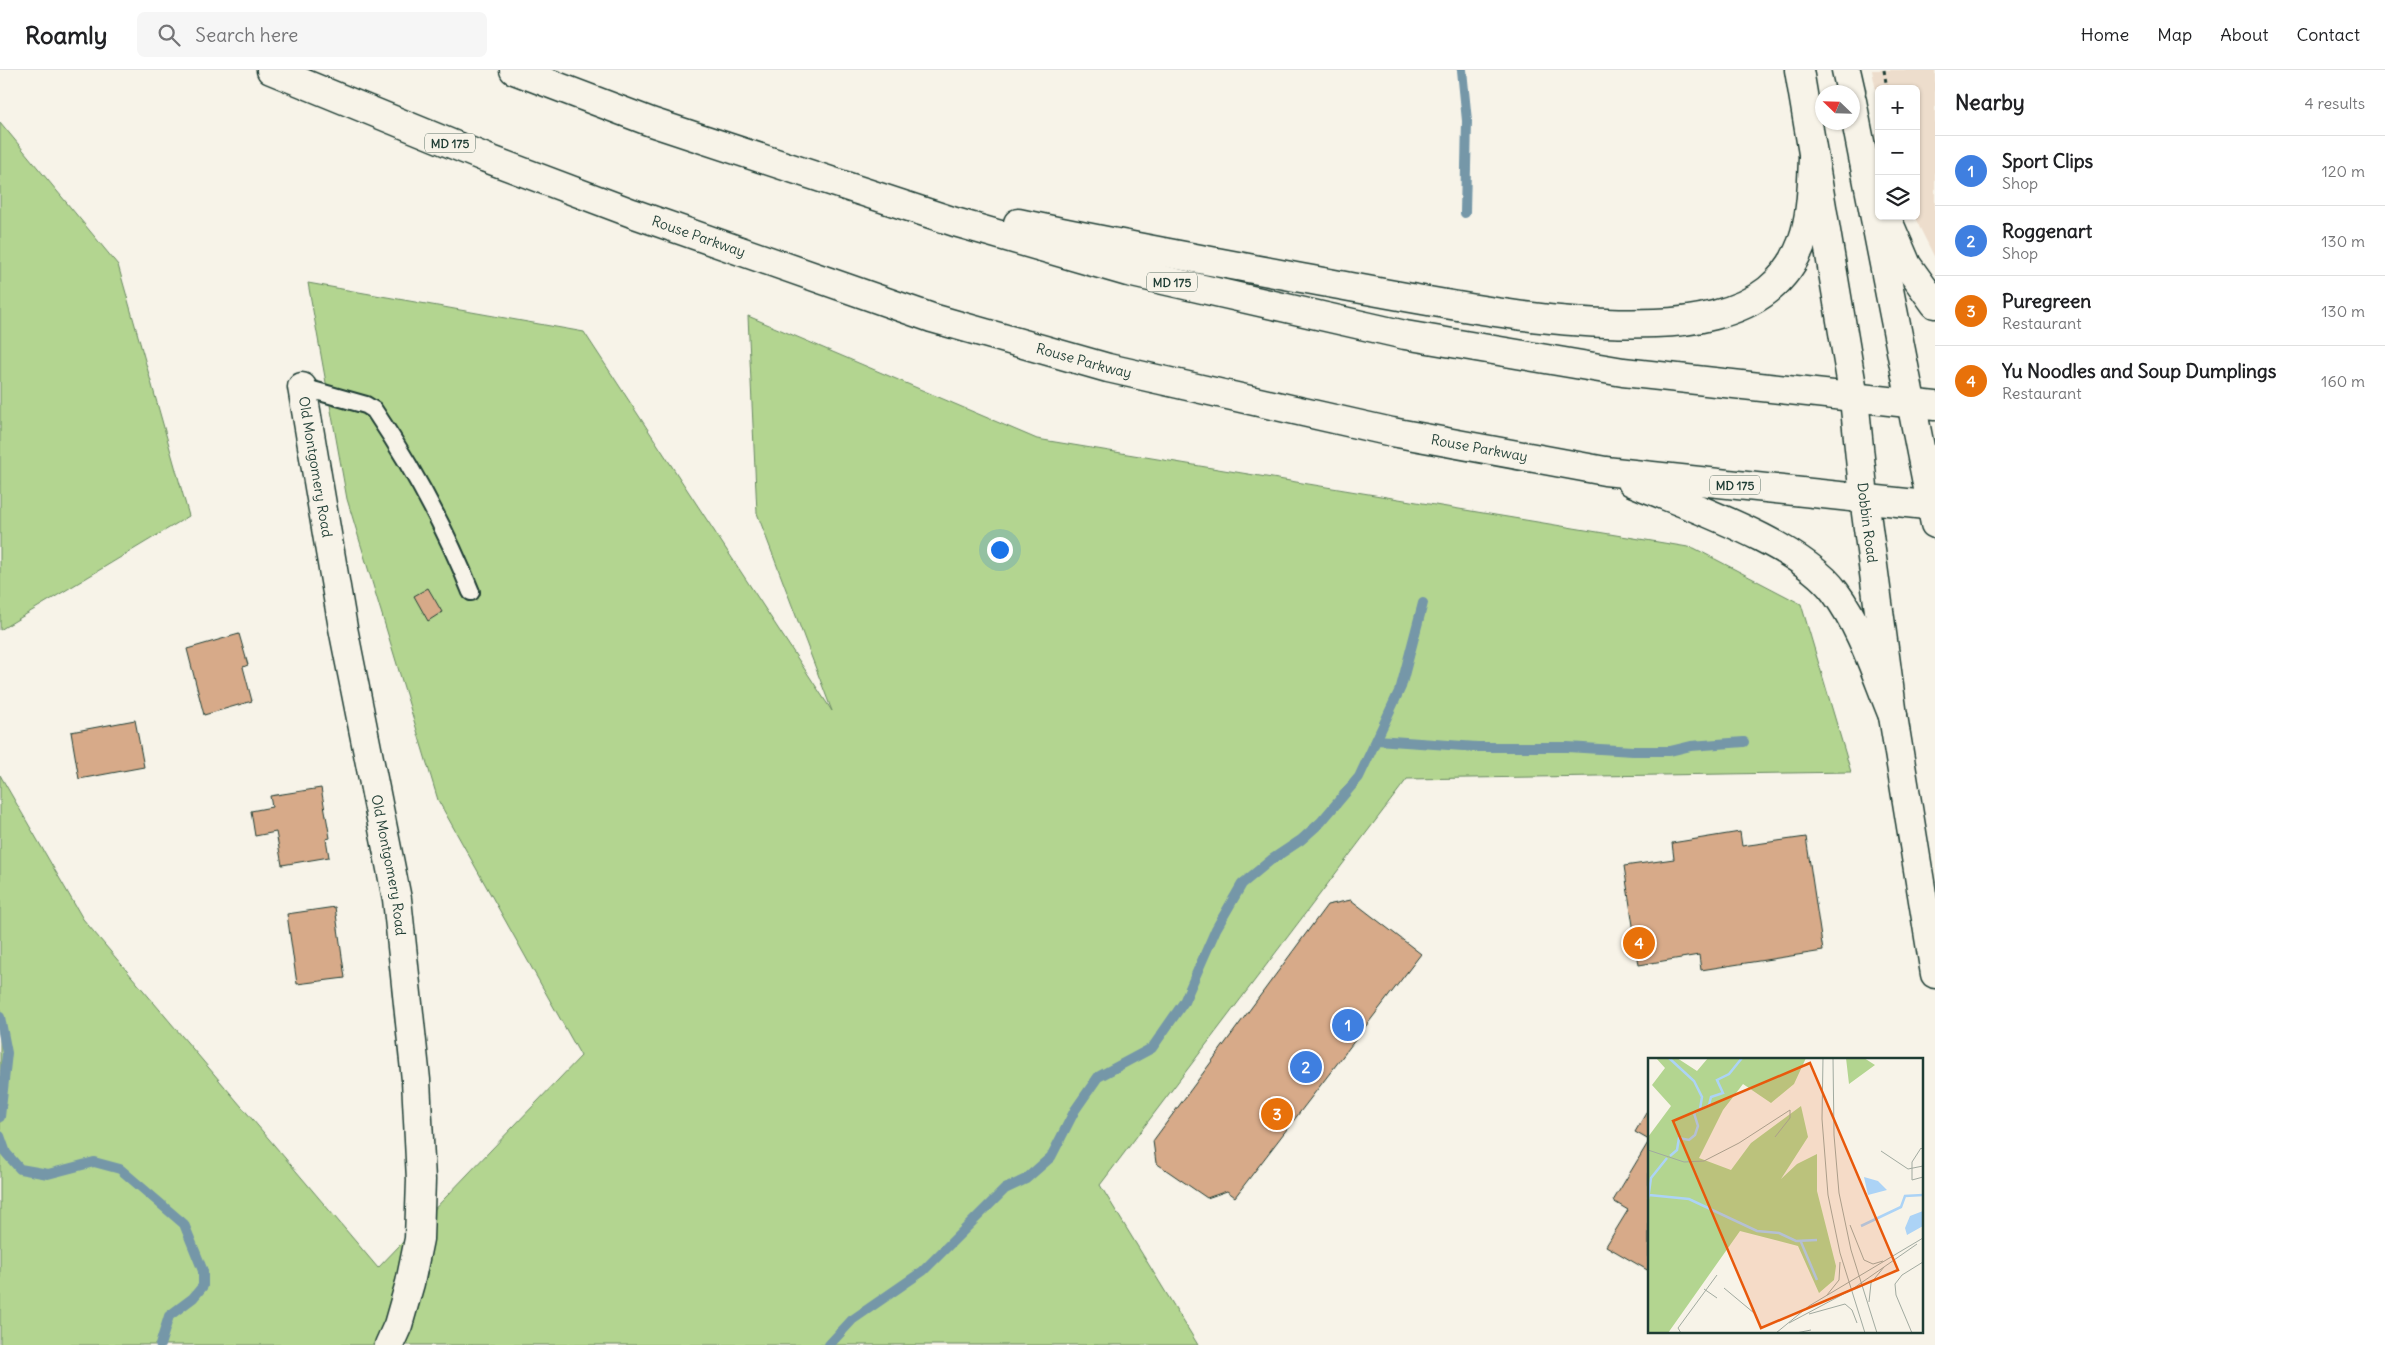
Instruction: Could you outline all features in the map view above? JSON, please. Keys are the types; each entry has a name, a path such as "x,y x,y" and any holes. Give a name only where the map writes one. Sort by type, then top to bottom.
{"main road":[{"name":"Rouse Parkway","path":"271,70 486,158 632,213 932,318 1108,368 1392,432 1605,471 1864,498 1934,512"},
{"name":"MD 175","path":"514,70 651,122 955,222 1128,272 1405,335 1622,372 1924,405"},
{"name":"Dobbin Road","path":"1798,70 1854,398 1864,498 1893,716 1935,974"},
{"path":"1846,70 1849,85"},
{"path":"1858,130 1924,405 1934,512"},
{"path":"823,178 958,210 1136,248 1412,298 1502,313 1603,322 1656,323 1703,318 1742,306 1767,290 1785,272 1802,245 1811,212 1813,157"},
{"path":"1866,168 1875,189"},
{"path":"1888,220 1907,265 1935,304"},
{"name":"Old Montgomery Road","path":"302,387 343,628 397,899 416,1080 421,1180 419,1239 410,1283 398,1325 389,1345"},
{"path":"1605,471 1731,524 1786,551 1812,568 1834,590 1852,618 1893,716"}],"lane":[{"path":"302,387 366,405 374,410 416,475 454,549 471,592"}],"path":[{"path":"1884,70 1886,85"}],"shaded area":[{"path":"1872,70 1935,70 1935,258 1916,220 1920,220 1920,85 1875,86"}],"green space":[{"path":"0,122 118,265 189,516 0,630"},
{"path":"308,283 584,332 832,711 757,513 748,316 1037,439 1694,548 1801,604 1851,772 1407,779 1100,1185 1198,1345 0,1345 0,775 83,919 378,1268 581,1056 438,800 347,499"}],"building":[{"path":"428,588 442,612 428,621 414,596"},
{"path":"239,634 248,665 243,667 252,701 204,715 187,649"},
{"path":"135,720 144,767 79,779 71,732"},
{"path":"321,788 330,838 326,839 329,857 282,865 276,832 255,836 251,811 272,807 270,796"},
{"path":"1740,832 1742,846 1806,837 1823,951 1701,970 1699,955 1639,965 1624,866 1674,859 1672,843"},
{"path":"1351,900 1421,954 1235,1197 1227,1191 1207,1198 1156,1163 1153,1141 1327,905"},
{"path":"335,907 345,978 297,984 287,914"},
{"path":"1648,1110 1648,1139 1635,1132"},
{"path":"1648,1143 1648,1270 1606,1246 1628,1210 1613,1201"}],"waterway":[{"path":"1462,70 1467,121 1465,213"},
{"path":"829,1345 852,1320 923,1271 1005,1189 1026,1179 1051,1157 1075,1110 1098,1077 1152,1048 1184,1002 1216,929 1242,884 1271,860 1301,840 1321,822 1359,777 1401,687 1423,603"},
{"path":"1377,740 1477,747 1567,747 1633,751 1670,751 1691,746 1744,742"},
{"path":"0,1017 7,1053 0,1117"},
{"path":"0,1136 6,1153 20,1169 48,1174 94,1162 120,1169 184,1224 203,1271 203,1286 193,1298 169,1316 160,1345"}],"place":[{"name":"Yu Noodles and Soup Dumplings","path":"1639,943"},
{"name":"Sport Clips","path":"1348,1025"},
{"name":"Roggenart","path":"1306,1067"},
{"name":"Puregreen","path":"1277,1114"}]}
